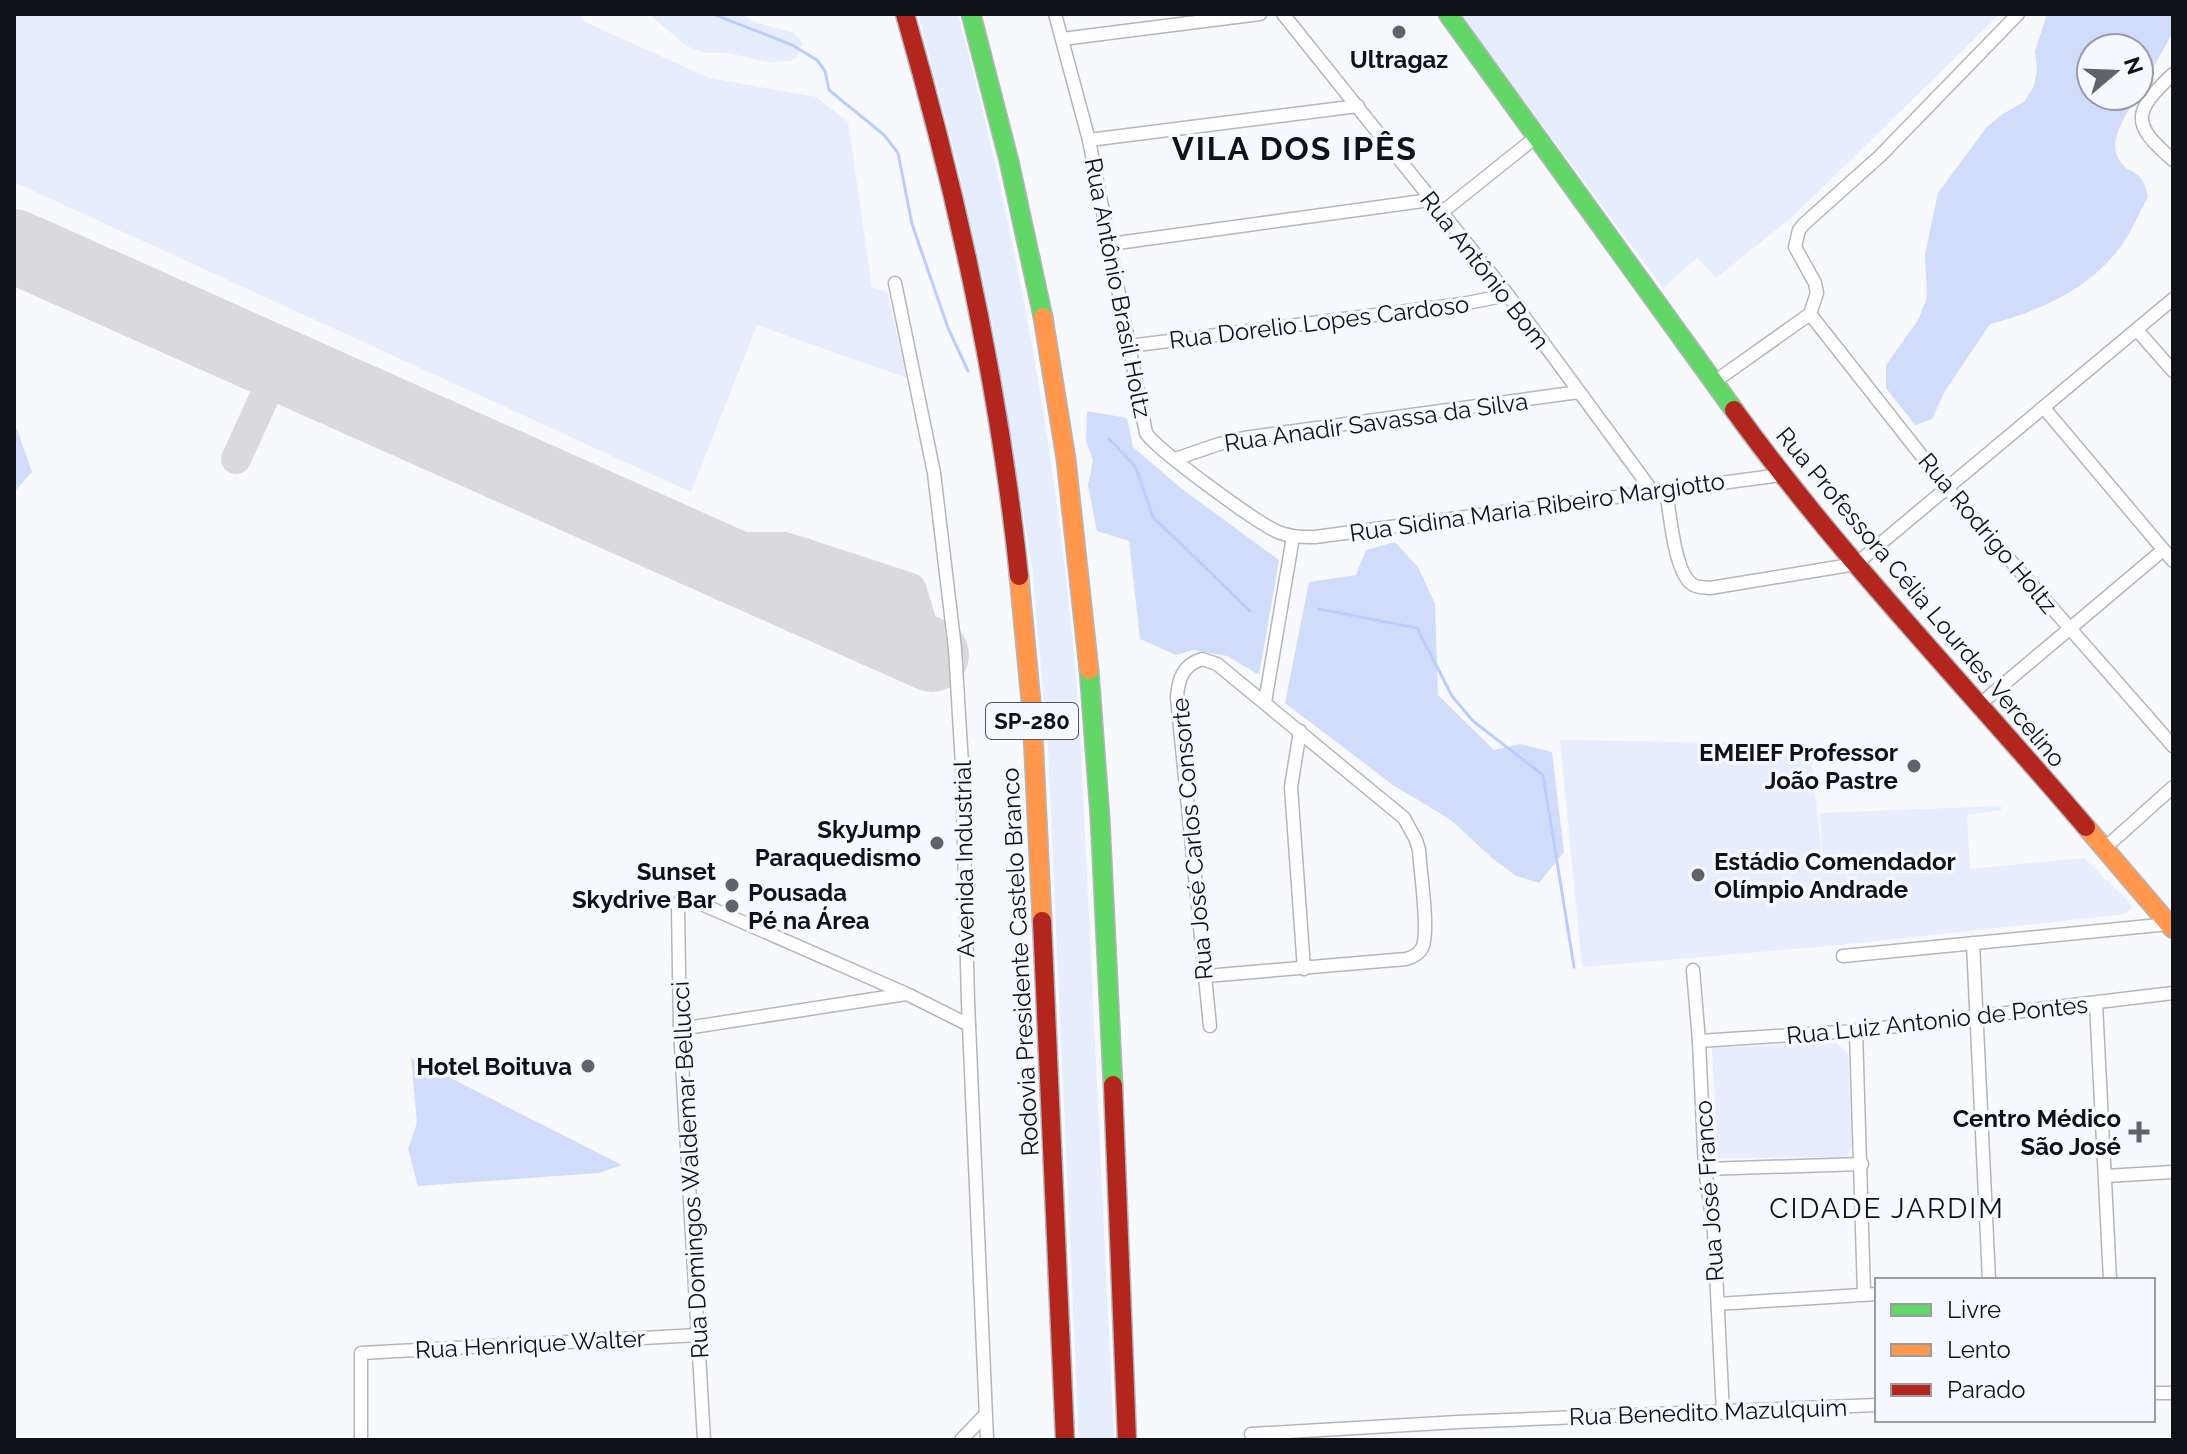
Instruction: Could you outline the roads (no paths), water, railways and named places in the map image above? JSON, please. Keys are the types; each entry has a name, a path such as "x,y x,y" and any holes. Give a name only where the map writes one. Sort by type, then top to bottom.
{"main road":[{"name":"Rodovia Presidente Castelo Branco","path":"905,14 949,180 989,374 1025,630 1038,835 1065,1440"},
{"name":"SP-280","path":"971,14 1029,250 1061,433 1082,594 1098,802 1127,1440"},
{"name":"Rua Professora Célia Lourdes Vercelino","path":"1448,14 1781,475 2088,831 2106,847 2171,927"},
{"path":"1124,1368 1134,1440"}],"street":[{"name":"Rua Antônio Brasil Holtz","path":"1055,14 1089,140 1146,433 1163,451 1268,527 1293,537"},
{"path":"1062,39 1260,14"},
{"name":"Rua Antônio Bom","path":"1283,14 1660,491"},
{"path":"1714,382 1810,314 1817,293 1815,283 1798,255 1796,238 1799,230 1880,156 2018,14"},
{"path":"2173,74 2146,101 2142,122 2151,141 2173,160"},
{"path":"1089,140 1358,106"},
{"path":"1441,213 1536,137"},
{"path":"1110,244 1430,200"},
{"name":"Avenida Industrial","path":"895,283 934,473 955,649 987,1440"},
{"name":"Rua Dorelio Lopes Cardoso","path":"1129,346 1462,304 1508,295"},
{"path":"1660,491 1678,555 1687,580 1694,586 1710,588 1856,564 2173,299"},
{"name":"Rua Rodrigo Holtz","path":"1810,314 1947,488 2173,746"},
{"path":"2137,330 2173,371"},
{"name":"Rua Anadir Savassa da Silva","path":"1175,459 1244,438 1579,392"},
{"path":"2044,408 2173,561"},
{"name":"Rua Sidina Maria Ribeiro Margiotto","path":"1293,537 1338,534 1781,475"},
{"path":"1206,976 1406,959 1421,950 1424,943 1419,850 1411,829 1397,811 1265,702 1293,537"},
{"path":"1979,705 2163,550"},
{"name":"Rua José Carlos Consorte","path":"1210,1026 1177,698 1181,676 1189,664 1208,659 1265,702"},
{"path":"1300,731 1291,787 1304,969"},
{"path":"2106,847 2173,787"},
{"name":"Rua Domingos Waldemar Bellucci","path":"704,1440 680,1029 680,901 690,899 907,994"},
{"path":"1843,956 2171,927"},
{"path":"1973,943 1989,1278"},
{"name":"Rua José Franco","path":"1693,970 1705,1169 1714,1232 1723,1413"},
{"name":"Rua Luiz Antonio de Pontes","path":"1699,1041 1856,1031 2173,993"},
{"path":"680,1029 907,994 969,1025"},
{"path":"2096,1004 2110,1278"},
{"path":"1718,1304 1871,1294 1856,1031"},
{"path":"1705,1169 1862,1164"},
{"path":"2106,1176 2173,1172"},
{"name":"Rua Henrique Walter","path":"361,1440 361,1353 698,1335"},
{"name":"Rua Benedito Mazulquim","path":"1251,1434 1458,1422 1875,1405"},
{"path":"961,1440 985,1415"}],"waterway":[{"path":"713,14 792,45 817,60 825,71 829,90 884,135 898,153 912,224 948,328 968,371"},
{"path":"1109,439 1135,466 1153,517 1250,611"},
{"path":"1319,609 1417,628 1452,696 1473,721 1543,775 1574,967"}],"place":[{"name":"Ultragaz","path":"1399,32"},
{"name":"EMEIEF Professor João Pastre","path":"1914,766"},
{"name":"SkyJump Paraquedismo","path":"937,843"},
{"name":"Estádio Comendador Olímpio Andrade","path":"1698,875"},
{"name":"Sunset Skydrive Bar","path":"732,885"},
{"name":"Pousada Pé na Área","path":"732,906"},
{"name":"Hotel Boituva","path":"588,1066"},
{"name":"Centro Médico São José","path":"2139,1132"}],"district":[{"name":"VILA DOS IPÊS","path":"1295,148"},
{"name":"CIDADE JARDIM","path":"1887,1208"}]}
